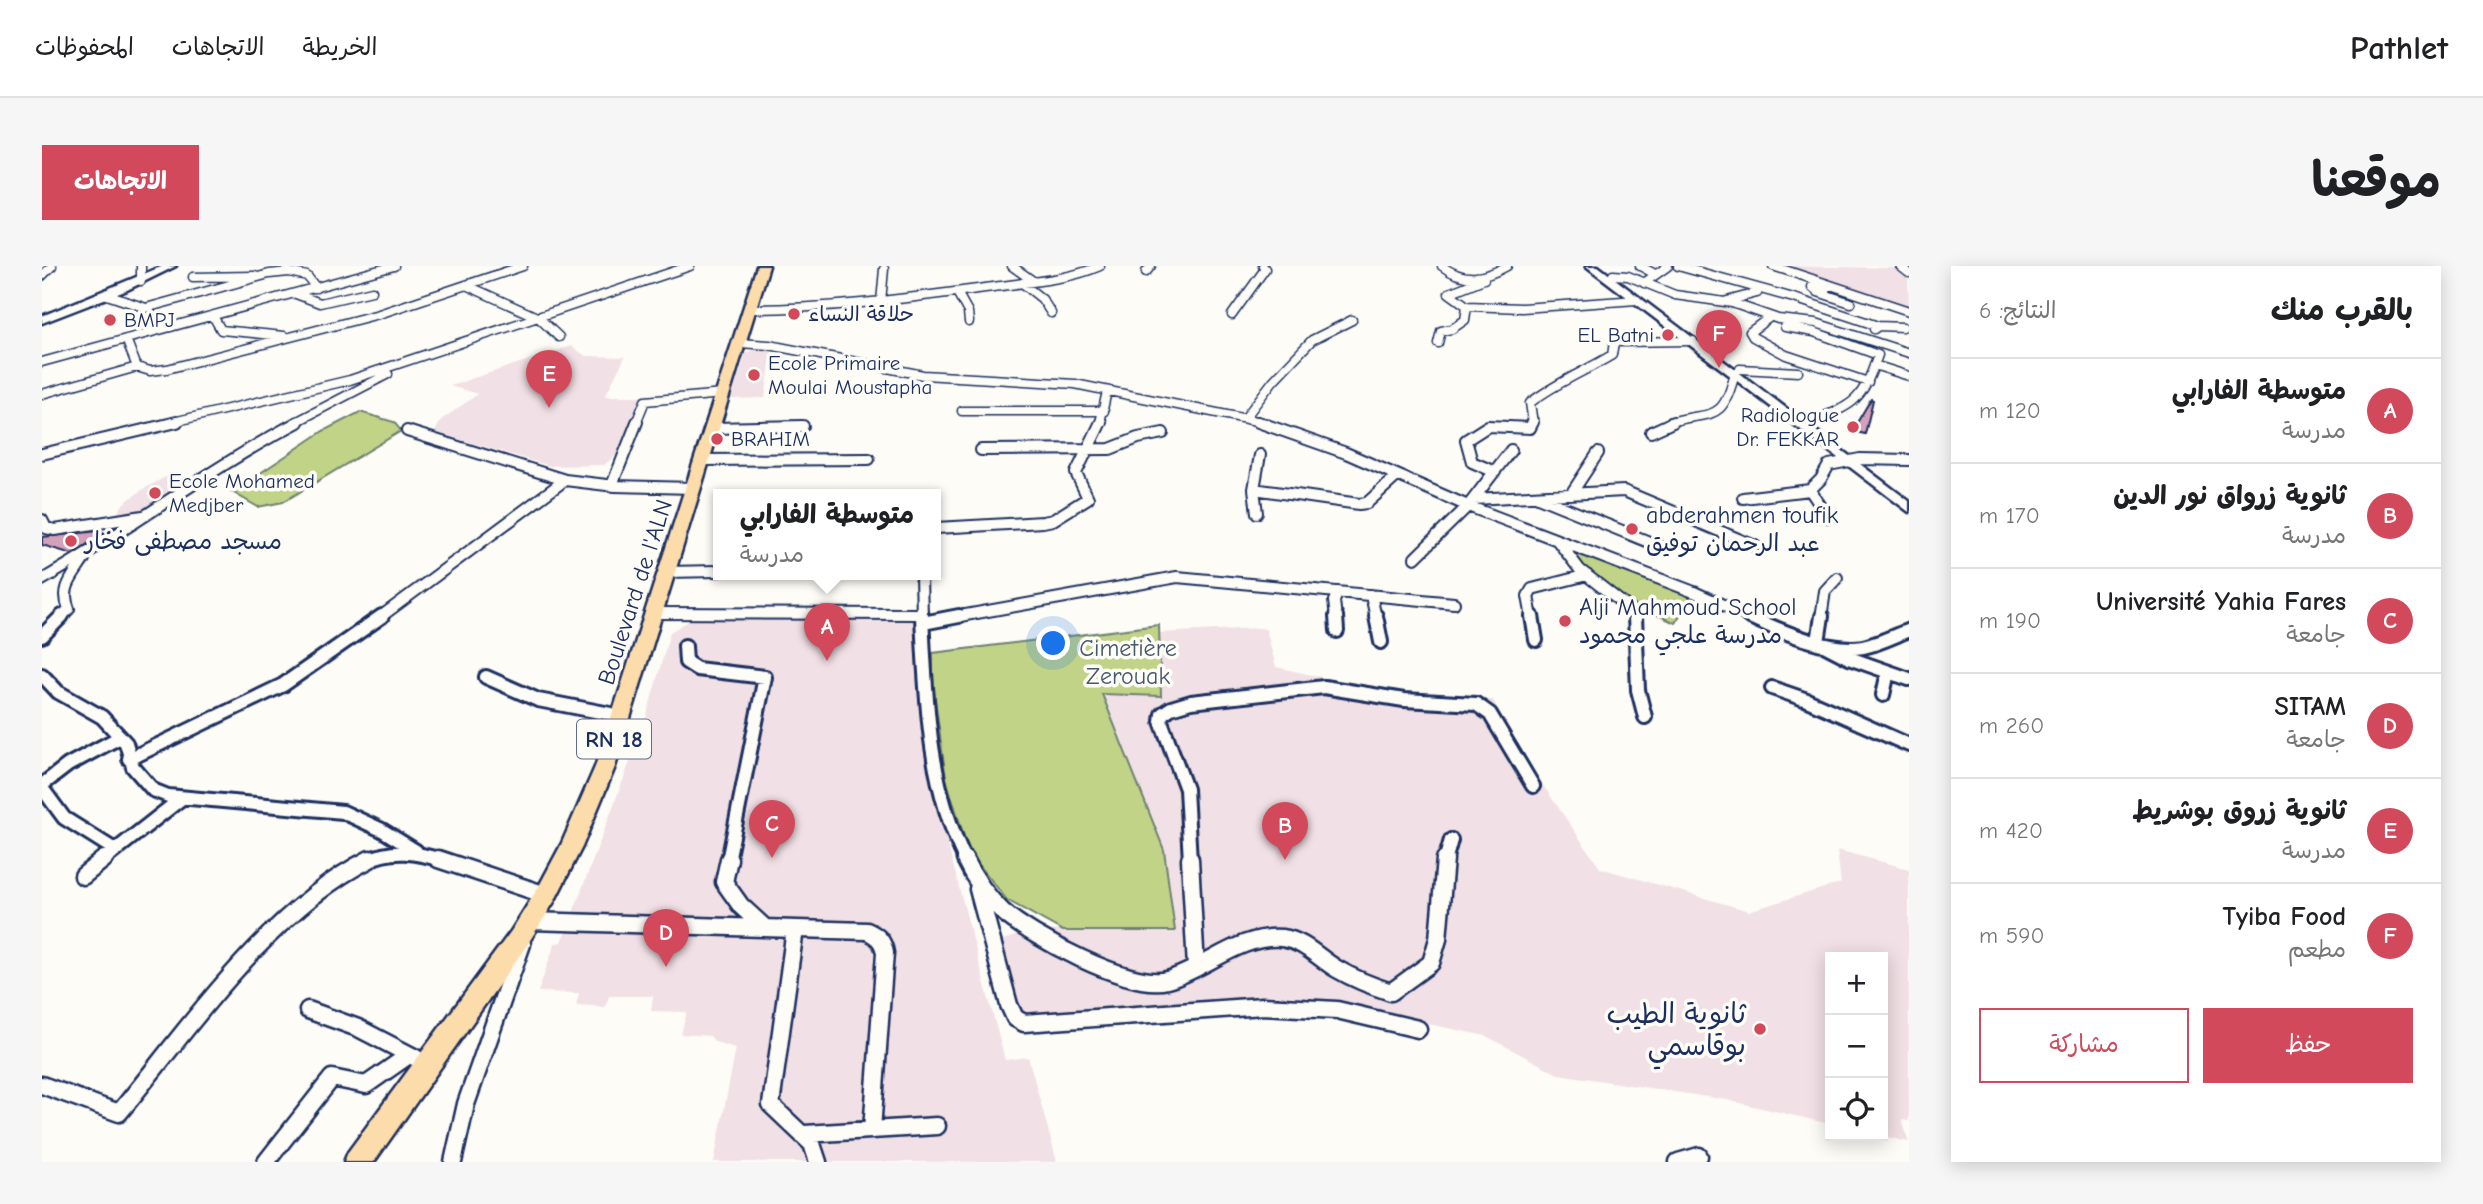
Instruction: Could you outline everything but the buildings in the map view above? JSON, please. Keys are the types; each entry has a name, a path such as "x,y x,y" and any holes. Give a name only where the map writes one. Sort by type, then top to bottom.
{"main road":[{"path":"42,320 141,281 171,266"},
{"name":"Boulevard de l'ALN","path":"358,1162 417,1059 530,921 571,847 621,716 763,266"},
{"path":"1591,266 1693,341 1811,421 1909,508"},
{"path":"1602,266 1854,460 1909,496"}],"street":[{"path":"42,276 52,266"},
{"path":"141,266 141,281"},
{"path":"42,362 394,266"},
{"path":"42,394 137,367 150,371 167,369 295,337 379,314 523,266"},
{"path":"42,454 255,404 410,361 690,266"},
{"path":"1012,266 1033,281"},
{"path":"750,309 815,310 958,293 1083,274 1100,266"},
{"path":"1231,315 1259,279 1265,269 1263,266"},
{"path":"1442,266 1462,277 1483,279"},
{"path":"1507,266 1479,283 1449,293 1467,306 1522,308 1637,300"},
{"path":"1640,266 1655,274"},
{"path":"1644,283 1668,266"},
{"path":"1678,266 1856,323 1879,343"},
{"path":"1773,266 1840,287 1868,299"},
{"path":"1900,266 1909,272"},
{"path":"881,302 884,269"},
{"path":"107,295 153,307 281,272 307,276 316,288"},
{"path":"1699,273 1732,280 1878,326 1903,327"},
{"path":"1613,275 1629,276 1675,295 1725,302 1767,320 1814,332 1878,355 1857,402 1844,410 1811,421"},
{"path":"192,277 261,276"},
{"path":"1022,283 1042,299 1051,313"},
{"path":"466,285 539,318 559,337"},
{"path":"1851,303 1818,292 1812,287 1826,288 1909,311"},
{"path":"296,294 320,303 372,291"},
{"path":"958,293 968,312 969,322"},
{"path":"1725,302 1757,293"},
{"path":"1438,343 1441,331 1452,329 1465,320 1467,306"},
{"path":"213,316 221,330 295,337"},
{"path":"1245,418 1273,381 1312,340 1352,320"},
{"path":"1868,382 1807,362 1760,341 1750,332 1767,320 1816,323 1909,353"},
{"path":"1878,326 1874,328 1879,343"},
{"path":"126,339 137,367"},
{"path":"1495,472 1476,465 1470,458 1466,440 1484,425 1530,428 1530,403 1554,384 1564,383 1606,360 1612,355 1614,342 1693,341"},
{"path":"739,343 769,345 923,375 1075,384 1172,406 1245,418 1298,433 1397,476 1471,502 1557,540 1694,592 1776,629 1818,642 1853,648 1865,647 1909,630"},
{"path":"42,580 85,556 246,449 410,361"},
{"path":"1874,365 1909,376"},
{"path":"1651,432 1672,422 1716,414 1730,398 1738,371 1798,372"},
{"path":"941,528 1053,520 1088,498 1076,473 1091,450 1104,411 1107,391"},
{"path":"612,485 645,401 723,394"},
{"path":"962,411 1104,411"},
{"path":"713,428 803,426"},
{"path":"407,431 565,480 694,488"},
{"path":"981,450 1110,449 1138,438 1163,433"},
{"path":"1415,558 1471,502 1511,450"},
{"path":"1571,494 1598,453"},
{"path":"1257,513 1254,489 1260,455"},
{"path":"702,460 869,459"},
{"path":"1743,498 1810,490 1821,479 1827,466 1854,460 1909,460"},
{"path":"1254,489 1359,504 1367,503 1397,476"},
{"path":"129,759 283,685 411,596 565,480"},
{"path":"1810,490 1828,517"},
{"path":"1471,502 1624,491 1755,546"},
{"path":"1535,496 1660,546"},
{"path":"42,520 46,528 55,530 146,516"},
{"path":"1557,540 1587,575 1635,613 1637,690 1645,717"},
{"path":"42,636 69,608 64,597 66,589 85,556"},
{"path":"666,572 713,570"},
{"path":"1536,640 1528,596 1532,589 1587,575"},
{"path":"653,613 923,618 1177,577 1454,603"},
{"path":"1818,642 1825,591 1837,578"},
{"path":"920,580 932,745 937,775 962,857 977,884 1000,910 1025,927 1114,974 1143,981 1164,981 1252,941 1279,937 1297,940 1358,982 1391,992 1431,962 1438,939 1443,867 1451,839"},
{"path":"1337,631 1334,601 1338,592"},
{"path":"1371,595 1381,642"},
{"path":"1818,642 1849,658 1909,679"},
{"path":"685,646 686,662 696,669 765,677 724,882 741,906 765,928"},
{"path":"1883,695 1888,672"},
{"path":"42,675 58,692 102,717 126,743 129,759 153,790 182,798 342,812 382,830 420,853 546,895"},
{"path":"486,677 538,700 621,716"},
{"path":"1196,968 1189,873 1191,834 1186,789 1161,721 1162,714 1171,708 1191,702 1324,687 1404,699 1476,705 1490,714 1533,786"},
{"path":"1772,688 1803,696 1842,717 1909,745"},
{"path":"115,850 64,818 42,787 68,765 120,737"},
{"path":"83,876 182,798"},
{"path":"45,1091 120,1113 225,986 295,911 340,876 376,856 398,851 420,853"},
{"path":"977,884 1009,1005 1015,1018 1024,1023 1263,1006 1336,1010 1418,1028"},
{"path":"453,1162 466,1104 530,921 867,931 877,935 883,942 885,953 872,1130"},
{"path":"795,929 771,1105 778,1115 805,1134 814,1146 818,1162"},
{"path":"308,1010 358,1028 417,1059"},
{"path":"266,1162 332,1078 366,1085 417,1059"},
{"path":"805,1134 937,1126"},
{"path":"1678,1162 1699,1156"}],"shaded area":[{"path":"1779,266 1897,268 1908,274 1909,308"},
{"path":"571,346 586,356 625,357 605,396 645,396 619,453 604,465 550,466 435,432 441,420 478,394 450,386"},
{"name":"Ecole Primaire Moulai Moustapha","path":"757,349 772,350 765,398 731,399 746,353"},
{"name":"Ecole Mohamed Medjber","path":"171,474 191,476 188,479 191,480 141,514 111,515 142,490"},
{"path":"688,617 915,618 919,697 936,801 1005,1060 1028,1057 1057,1162 714,1162 736,1048 715,1042 710,1036 681,1034 687,1012 651,1011 653,996 609,996 605,1007 576,1005 579,993 538,992 555,943 562,942 645,722 670,632 687,622"},
{"path":"1266,629 1276,667 1410,697 1493,700 1529,765 1600,868 1749,911 1841,883 1837,850 1909,869 1909,1121 1902,1120 1909,1142 1888,1137 1888,952 1825,952 1825,1123 1727,1100 1558,1074 1486,1036 1328,1003 1026,1020 1017,1014 1000,941 1021,934 1062,930 1007,900 969,852 946,779 933,685 1160,696 1159,633"}],"green space":[{"path":"360,412 394,422 401,431 283,502 258,507 232,492 323,431"},
{"path":"1572,549 1693,595 1675,623 1649,611 1642,613 1584,569 1570,551"},
{"name":"Cimetière Zerouak","path":"1159,625 1161,696 1102,694 1164,850 1175,931 1063,931 1007,900 969,852 946,779 933,685 933,653"}],"place":[{"name":"حلاقة النساء","path":"794,314"},
{"name":"BMPJ","path":"110,320"},
{"name":"EL Batni","path":"1668,335"},
{"name":"Tyiba Food","path":"1719,368"},
{"name":"Ecole Primaire Moulai Moustapha","path":"754,375"},
{"name":"ثانوية زروق بوشريط","path":"549,408"},
{"name":"Radiologue Dr. FEKKAR","path":"1853,427"},
{"name":"BRAHIM","path":"717,439"},
{"name":"Ecole Mohamed Medjber","path":"155,493"},
{"name":"abderahmen toufik عبد الرحمان توفيق","path":"1632,529"},
{"name":"مسجد مصطفى فخار","path":"71,541"},
{"name":"Alji Mahmoud School مدرسة علجي محمود","path":"1565,621"},
{"name":"متوسطة الفارابي","path":"827,661"},
{"name":"Université Yahia Fares","path":"772,858"},
{"name":"ثانوية زرواق نور الدين","path":"1285,860"},
{"name":"SITAM","path":"666,967"},
{"name":"ثانوية الطيب بوقاسمي","path":"1760,1029"}]}
